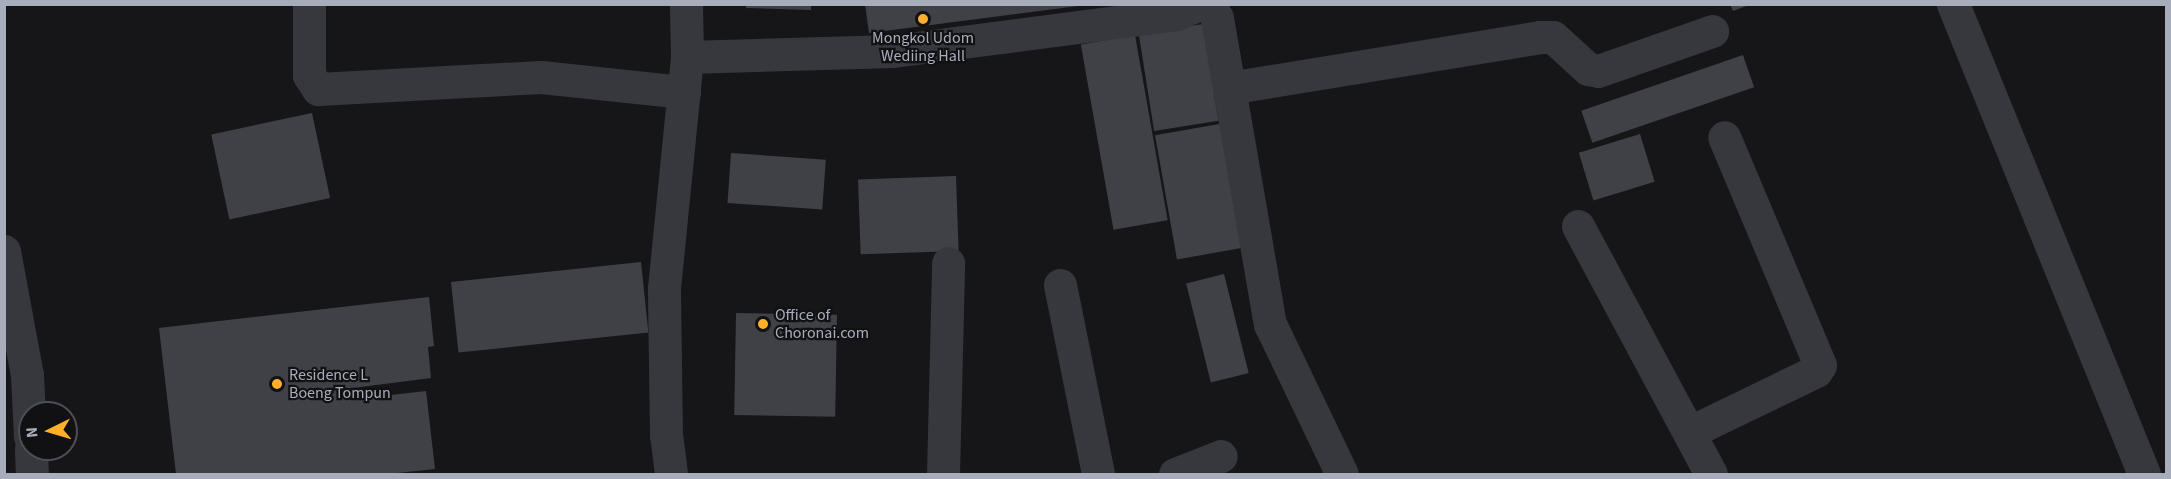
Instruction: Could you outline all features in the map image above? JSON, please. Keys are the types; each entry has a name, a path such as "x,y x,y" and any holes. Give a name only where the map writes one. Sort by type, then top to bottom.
{"street":[{"path":"309,4 309,75 318,89 541,77 684,92"},
{"path":"671,474 666,436 664,288 687,57 686,4"},
{"path":"687,57 893,51 1177,14 1199,4"},
{"path":"1209,4 1217,18 1270,324 1342,474"},
{"path":"1953,4 2144,474"},
{"path":"1229,88 1540,37 1553,37 1588,69 1598,71 1712,31"},
{"path":"1690,432 1816,371 1820,365 1724,137"},
{"path":"1578,226 1711,474"},
{"path":"4,250 27,375 28,401"},
{"path":"943,474 948,263"},
{"path":"1060,285 1098,474"},
{"path":"1174,474 1221,456"}],"building":[{"path":"746,4 811,4 811,10 746,8"},
{"name":"Mongkol Udom Wediing Hall","path":"865,4 1078,4 1078,6 869,33"},
{"path":"1730,4 1749,4 1749,5 1733,11"},
{"path":"1203,24 1218,121 1154,131 1139,34"},
{"path":"1135,35 1168,220 1113,230 1081,45"},
{"path":"1743,55 1754,87 1592,143 1581,111"},
{"path":"312,113 330,198 229,220 211,134"},
{"path":"1225,123 1247,247 1177,259 1155,135"},
{"path":"1640,134 1655,182 1593,201 1579,153"},
{"path":"731,153 826,160 822,210 728,203"},
{"path":"956,176 959,251 861,254 858,179"},
{"path":"641,262 648,333 458,353 451,282"},
{"path":"1224,274 1249,373 1211,382 1186,283"},
{"name":"Residence L Boeng Tompun","path":"429,297 434,346 428,347 431,378 345,389 347,400 426,391 435,469 388,474 176,474 159,328"},
{"path":"736,313 837,315 835,417 734,415"}],"place":[{"name":"Mongkol Udom Wediing Hall","path":"923,19"},
{"name":"Office of Choronai.com","path":"763,324"},
{"name":"Residence L Boeng Tompun","path":"277,384"}]}
